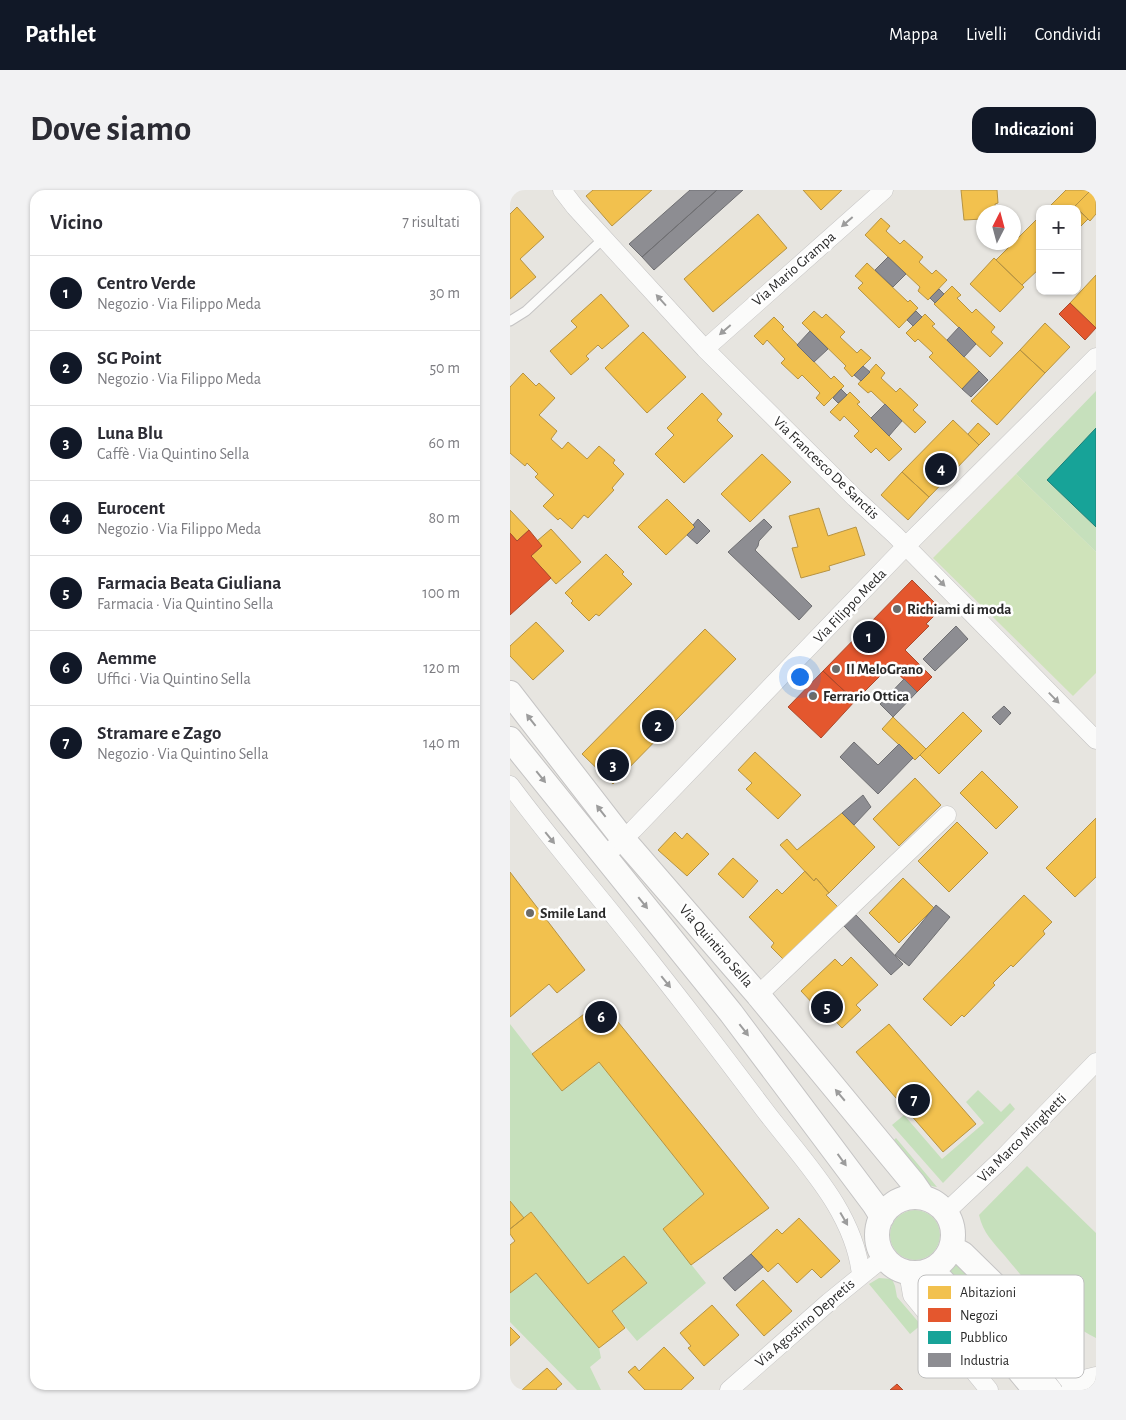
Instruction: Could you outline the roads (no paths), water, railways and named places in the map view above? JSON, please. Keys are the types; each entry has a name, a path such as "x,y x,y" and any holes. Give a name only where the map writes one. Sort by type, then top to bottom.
{"street":[{"name":"Via Francesco De Sanctis","path":"562,190 705,349 906,546 1096,740"},
{"name":"Via Mario Grampa","path":"705,349 884,190"},
{"name":"Via Filippo Meda","path":"605,856 894,561 906,546 1096,357"},
{"name":"Via Quintino Sella","path":"510,694 623,839 758,995 923,1197 934,1201 946,1212"},
{"name":"Via Quintino Sella","path":"510,739 763,1054 869,1196 882,1217"},
{"path":"510,785 542,828 684,1004 817,1178 847,1224 859,1257 861,1275"},
{"path":"758,995 947,815"},
{"name":"Via Marco Minghetti","path":"946,1212 1001,1160 1096,1062"},
{"path":"923,1197 910,1197 899,1200 889,1207 882,1217 877,1236 878,1248 883,1258 899,1269 920,1273 933,1271 948,1257 952,1248 952,1224 946,1212"},
{"path":"952,1248 963,1254 984,1275"},
{"name":"Via Agostino Depretis","path":"729,1390 883,1258"},
{"path":"933,1271 937,1275"},
{"path":"908,1272 912,1295 918,1302"},
{"path":"979,1378 989,1390"},
{"path":"1024,1378 1034,1390"},
{"path":"1043,1378 1053,1390"}],"lane":[{"path":"510,321 526,311 604,238"}],"place":[{"name":"Eurocent","path":"941,469"},
{"name":"Richiami di moda","path":"897,609"},
{"name":"Centro Verde","path":"869,637"},
{"name":"Il MeloGrano","path":"836,669"},
{"name":"Ferrario Ottica","path":"813,696"},
{"name":"SG Point","path":"658,726"},
{"name":"Luna Blu","path":"613,765"},
{"name":"Smile Land","path":"530,913"},
{"name":"Farmacia Beata Giuliana","path":"827,1007"},
{"name":"Aemme","path":"601,1017"},
{"name":"Stramare e Zago","path":"914,1100"}]}
